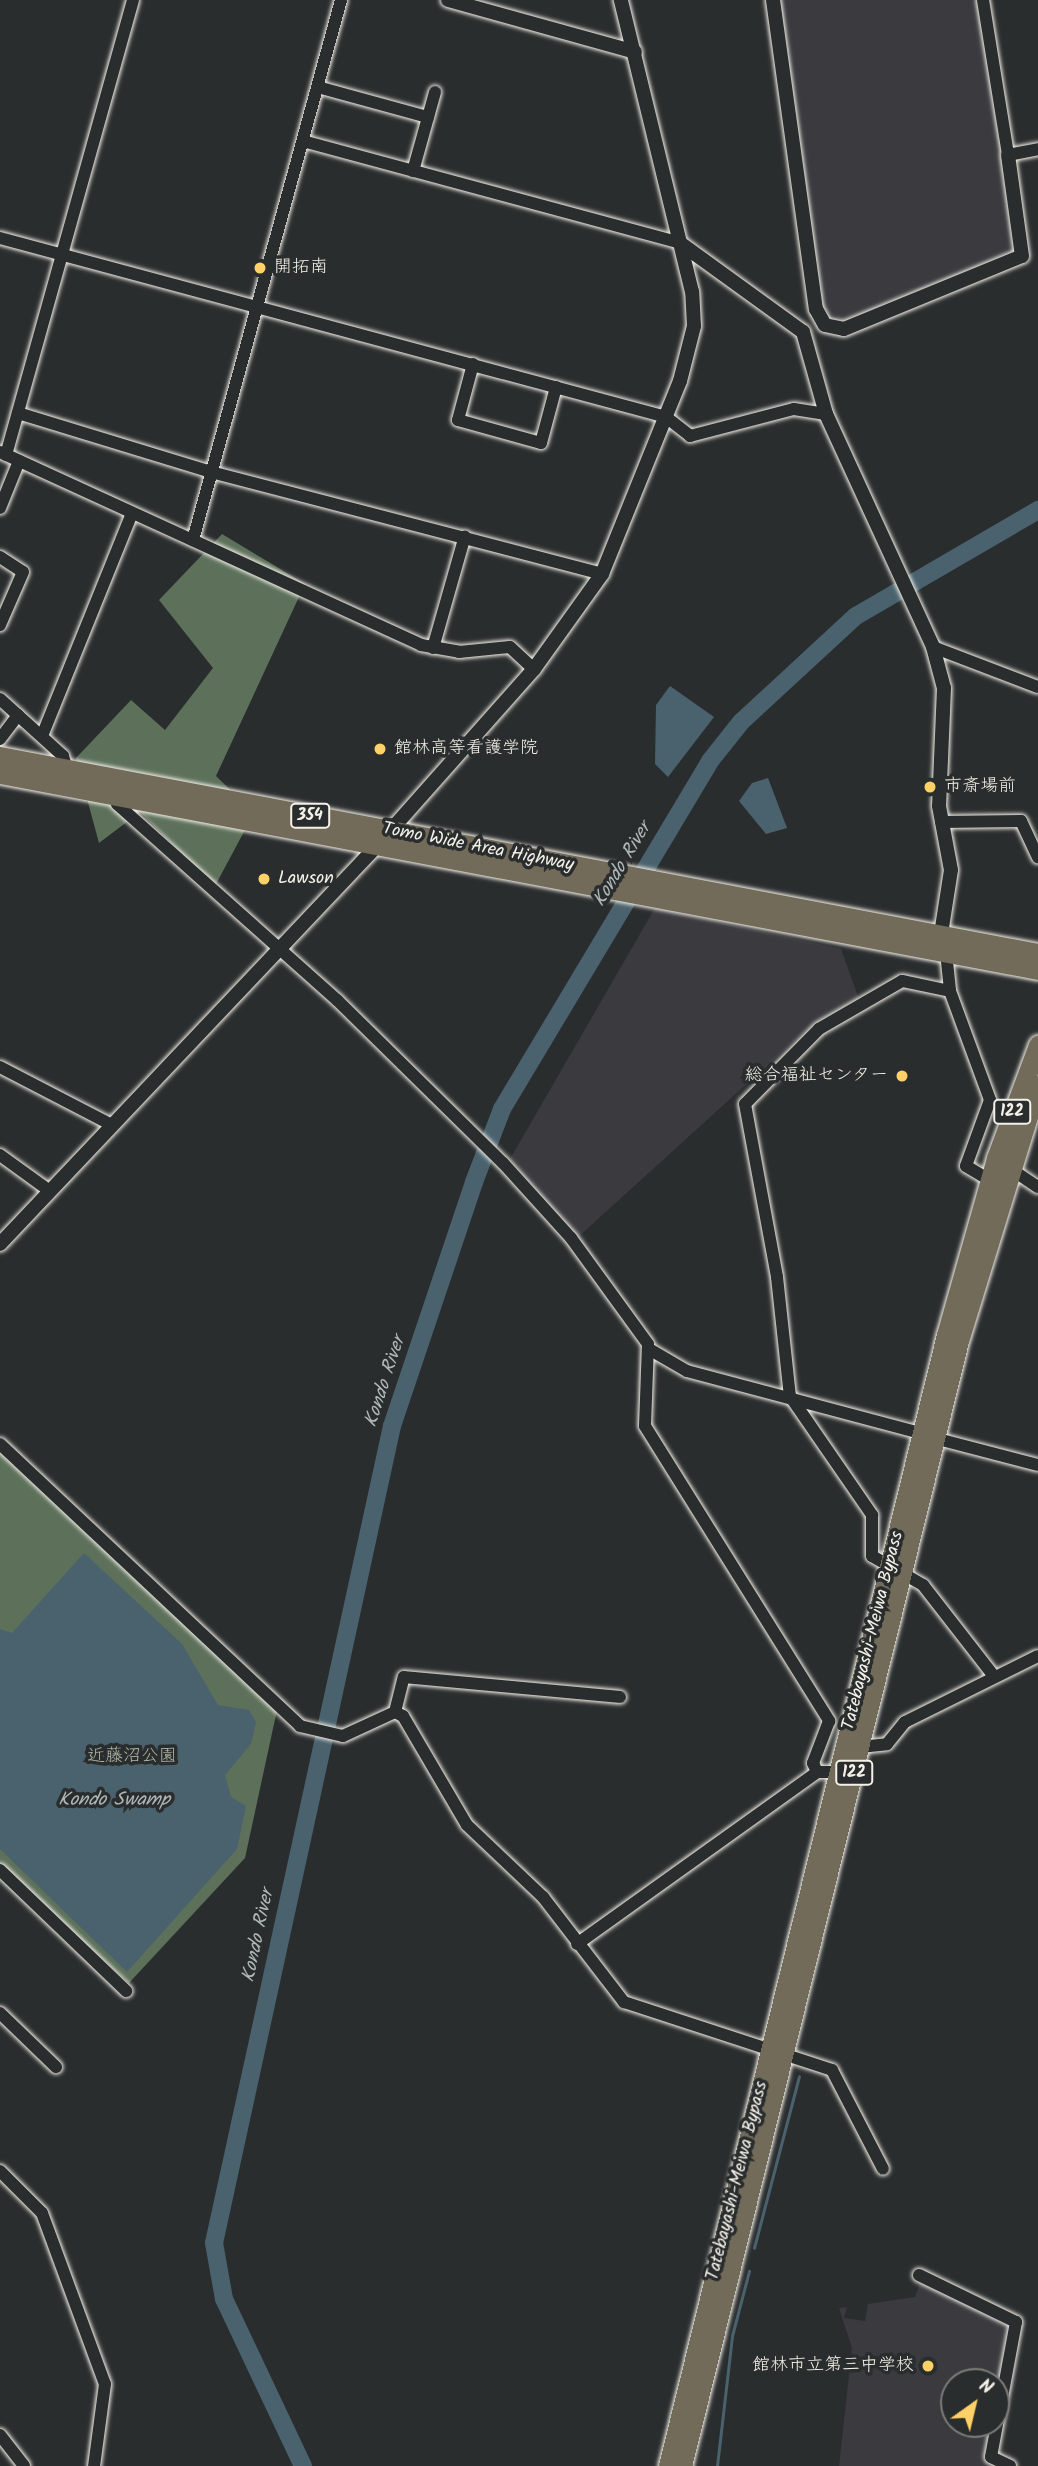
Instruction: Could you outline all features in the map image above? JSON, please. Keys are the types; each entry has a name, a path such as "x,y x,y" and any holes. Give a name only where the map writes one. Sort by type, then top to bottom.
{"highway":[{"name":"Tomo Wide Area Highway","path":"0,756 389,831 652,888 943,943 1038,953"},
{"name":"Tomo Wide Area Highway","path":"0,774 375,848 616,881"},
{"name":"Tomo Wide Area Highway","path":"943,943 1038,970"},
{"name":"Tatebayashi-Meiwa Bypass","path":"931,1437 989,1180 1038,1045"},
{"name":"Tatebayashi-Meiwa Bypass","path":"682,2466 840,1772 1008,1167 1038,1084"},
{"name":"Tatebayashi-Meiwa Bypass","path":"667,2466 860,1747 897,1570"}],"street":[{"path":"133,0 64,256 18,413 3,453 433,648 510,647 534,669"},
{"path":"193,540 341,0"},
{"path":"448,0 635,52"},
{"path":"0,1244 375,848 534,669 602,574 666,417 694,327 680,243 621,0"},
{"path":"773,0 816,309 825,325 844,330 1021,256 983,0"},
{"path":"318,87 428,117"},
{"path":"413,171 435,92"},
{"path":"303,141 680,243 792,318 812,352 826,414 933,647 944,688 941,822 951,870 943,943 950,991 990,1100 967,1170 989,1180"},
{"path":"1008,155 1038,149"},
{"path":"0,238 666,417 679,430 704,436 794,409 826,414"},
{"path":"473,365 458,420 541,443 556,387"},
{"path":"18,413 211,472 465,536 602,574"},
{"path":"0,508 19,461"},
{"path":"42,736 132,513"},
{"path":"433,648 465,536"},
{"path":"0,557 23,572 6,596 0,625"},
{"path":"933,647 1038,687"},
{"path":"0,699 63,756 67,770"},
{"path":"0,739 18,715"},
{"path":"115,795 117,804 279,950 500,1160 571,1237 649,1349 687,1371 790,1395 931,1437 1038,1465"},
{"path":"941,822 1021,821 1038,857"},
{"path":"950,991 902,981 819,1029 745,1100 779,1288 790,1395 868,1509 870,1550 923,1585 993,1675"},
{"path":"0,1067 113,1125"},
{"path":"0,1156 50,1191"},
{"path":"1008,1167 1038,1187"},
{"path":"649,1349 645,1426 829,1721 813,1763 817,1772"},
{"path":"0,1444 304,1728 339,1736 395,1712"},
{"path":"860,1747 887,1744 905,1722 993,1675 1038,1656"},
{"path":"395,1712 404,1676 620,1697"},
{"path":"395,1712 421,1743 467,1825 538,1891 576,1944 624,2002 778,2050 832,2070 883,2169"},
{"path":"576,1944 817,1772 840,1772"},
{"path":"0,1870 127,1991"},
{"path":"0,2013 56,2067"},
{"path":"0,2171 42,2213 106,2384 93,2466"},
{"path":"919,2275 1016,2322 991,2457 1010,2466"},
{"path":"0,2435 24,2466"}],"shaded area":[{"path":"778,0 977,0 1017,250 1012,258 852,323 828,313 821,303"},
{"path":"655,908 841,949 859,999 814,1023 577,1238 510,1159"},
{"name":"館林市立第三中学校","path":"921,2281 1012,2321 1004,2368 940,2368 940,2438 996,2438 999,2466 839,2466 852,2348 839,2308 847,2307 844,2318 865,2321 868,2304 915,2297"}],"green space":[{"path":"222,534 305,584 216,776 254,813 215,886 140,812 99,843 76,758 131,700 165,730 213,668 159,600"},
{"name":"Kondo Swamp","path":"0,1452 277,1710 245,1858 129,1983 0,1867"}],"water":[{"path":"670,686 714,717 668,777 655,764 656,705"},
{"path":"768,778 787,828 766,834 739,801 752,783"},
{"name":"Kondo Swamp","path":"84,1553 182,1644 218,1705 249,1710 256,1722 251,1744 225,1775 231,1797 246,1806 237,1849 127,1972 0,1849 0,1629 12,1633"}],"waterway":[{"name":"Kondo River","path":"303,2466 224,2299 214,2243 392,1426 474,1182 502,1109 710,761 741,722 856,616 1038,510"},
{"path":"754,2248 799,2077"},
{"path":"717,2466 732,2336 749,2271"}],"place":[{"name":"開拓南","path":"260,268"},
{"name":"館林高等看護学院","path":"380,749"},
{"name":"市斎場前","path":"930,787"},
{"name":"Lawson","path":"264,879"},
{"name":"総合福祉センター","path":"902,1076"},
{"name":"館林市立第三中学校","path":"928,2366"}],"park label":[{"name":"近藤沼公園","path":"132,1757"}]}
